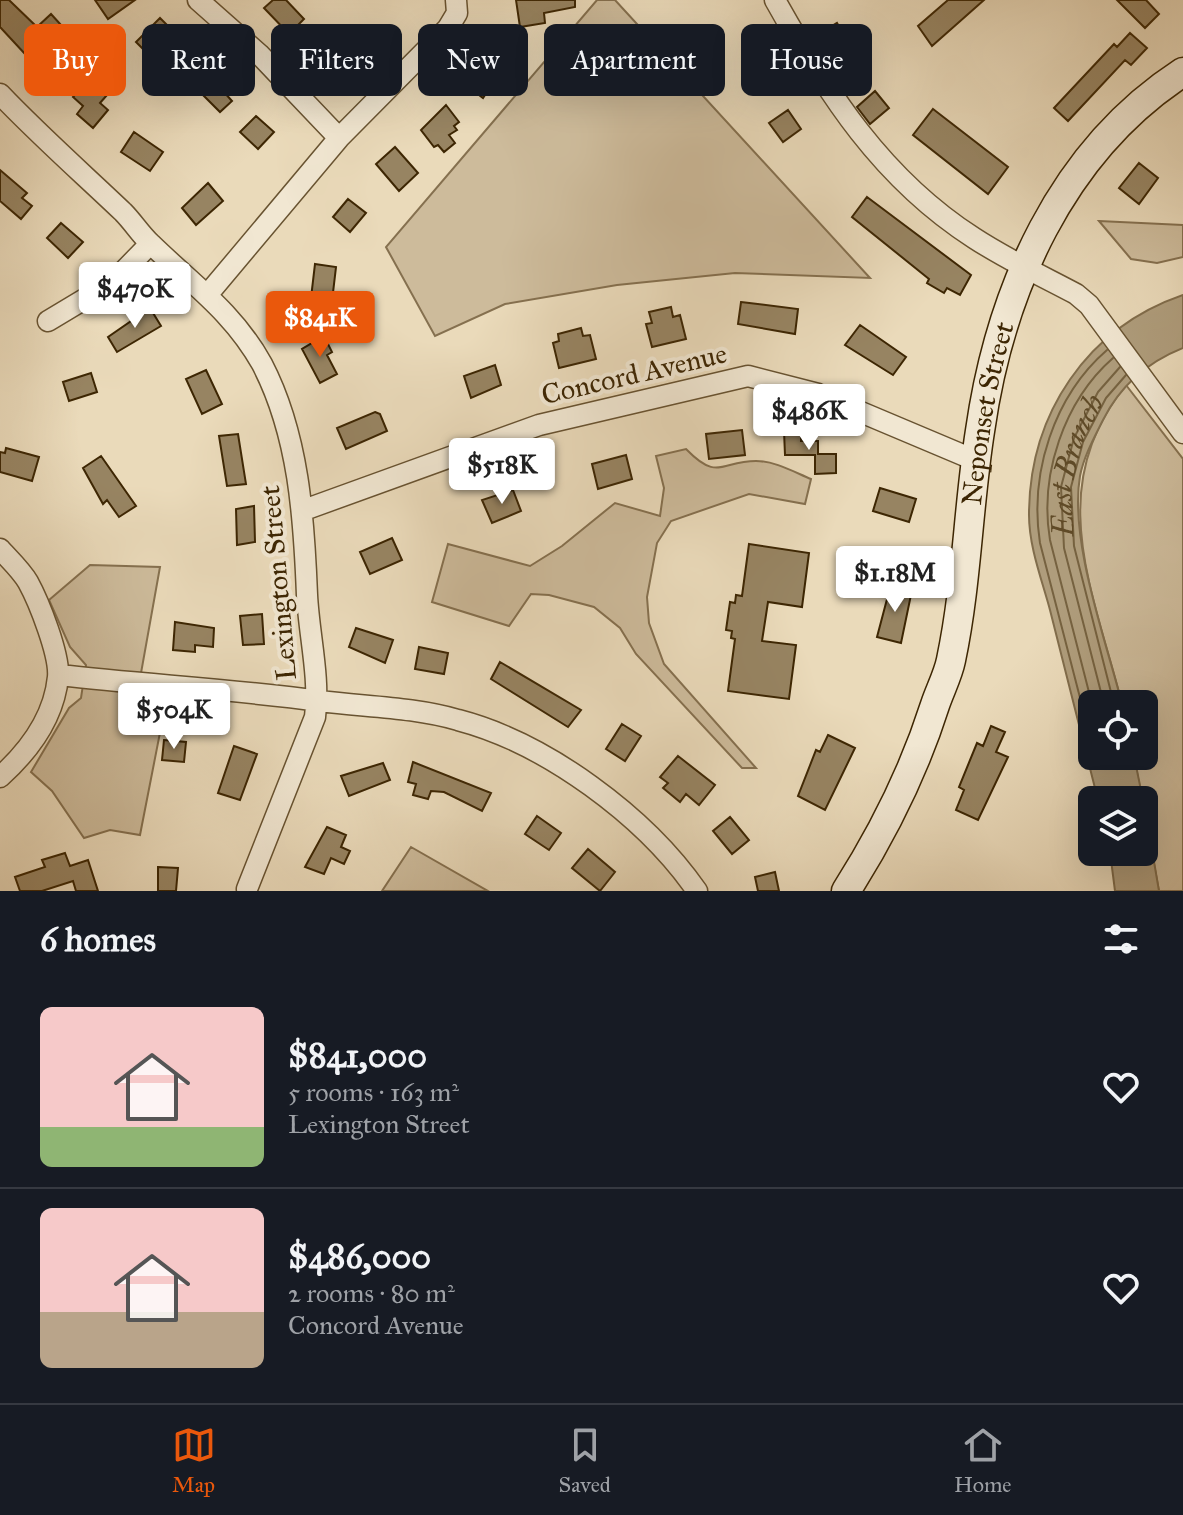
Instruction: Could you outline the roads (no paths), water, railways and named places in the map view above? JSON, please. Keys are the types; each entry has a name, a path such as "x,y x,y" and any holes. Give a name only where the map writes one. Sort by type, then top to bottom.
{"main road":[{"name":"Neponset Street","path":"846,891 874,848 925,738 951,663 994,356 1024,266 1046,222 1083,166 1145,100 1183,72"}],"street":[{"path":"198,0 259,54 339,138"},
{"path":"208,294 339,138 448,28 457,13 456,0"},
{"path":"775,0 827,92 871,149 972,237 1076,294 1100,319 1183,433"},
{"name":"Lexington Street","path":"0,94 150,244 208,294 245,338 263,366 285,424 304,510 308,614 317,700"},
{"path":"48,321 113,282 150,244"},
{"name":"Concord Avenue","path":"304,510 539,425 748,376 818,394 977,461"},
{"path":"0,549 28,581 47,628 59,675 47,720 24,755 0,777"},
{"path":"59,675 413,710 460,720 508,738 550,760 628,814 681,868 697,891"},
{"path":"247,889 315,717 317,700"}],"water":[{"name":"East Branch","path":"1183,295 1183,348 1158,360 1136,376 1118,396 1084,461 1078,502 1084,560 1118,690 1078,690 1078,721 1034,551 1029,515 1032,478 1052,410 1070,380 1092,352 1118,329 1149,310"},
{"path":"1090,770 1137,770 1140,786 1094,786"},
{"path":"1112,866 1155,866 1159,891 1115,891"}]}
